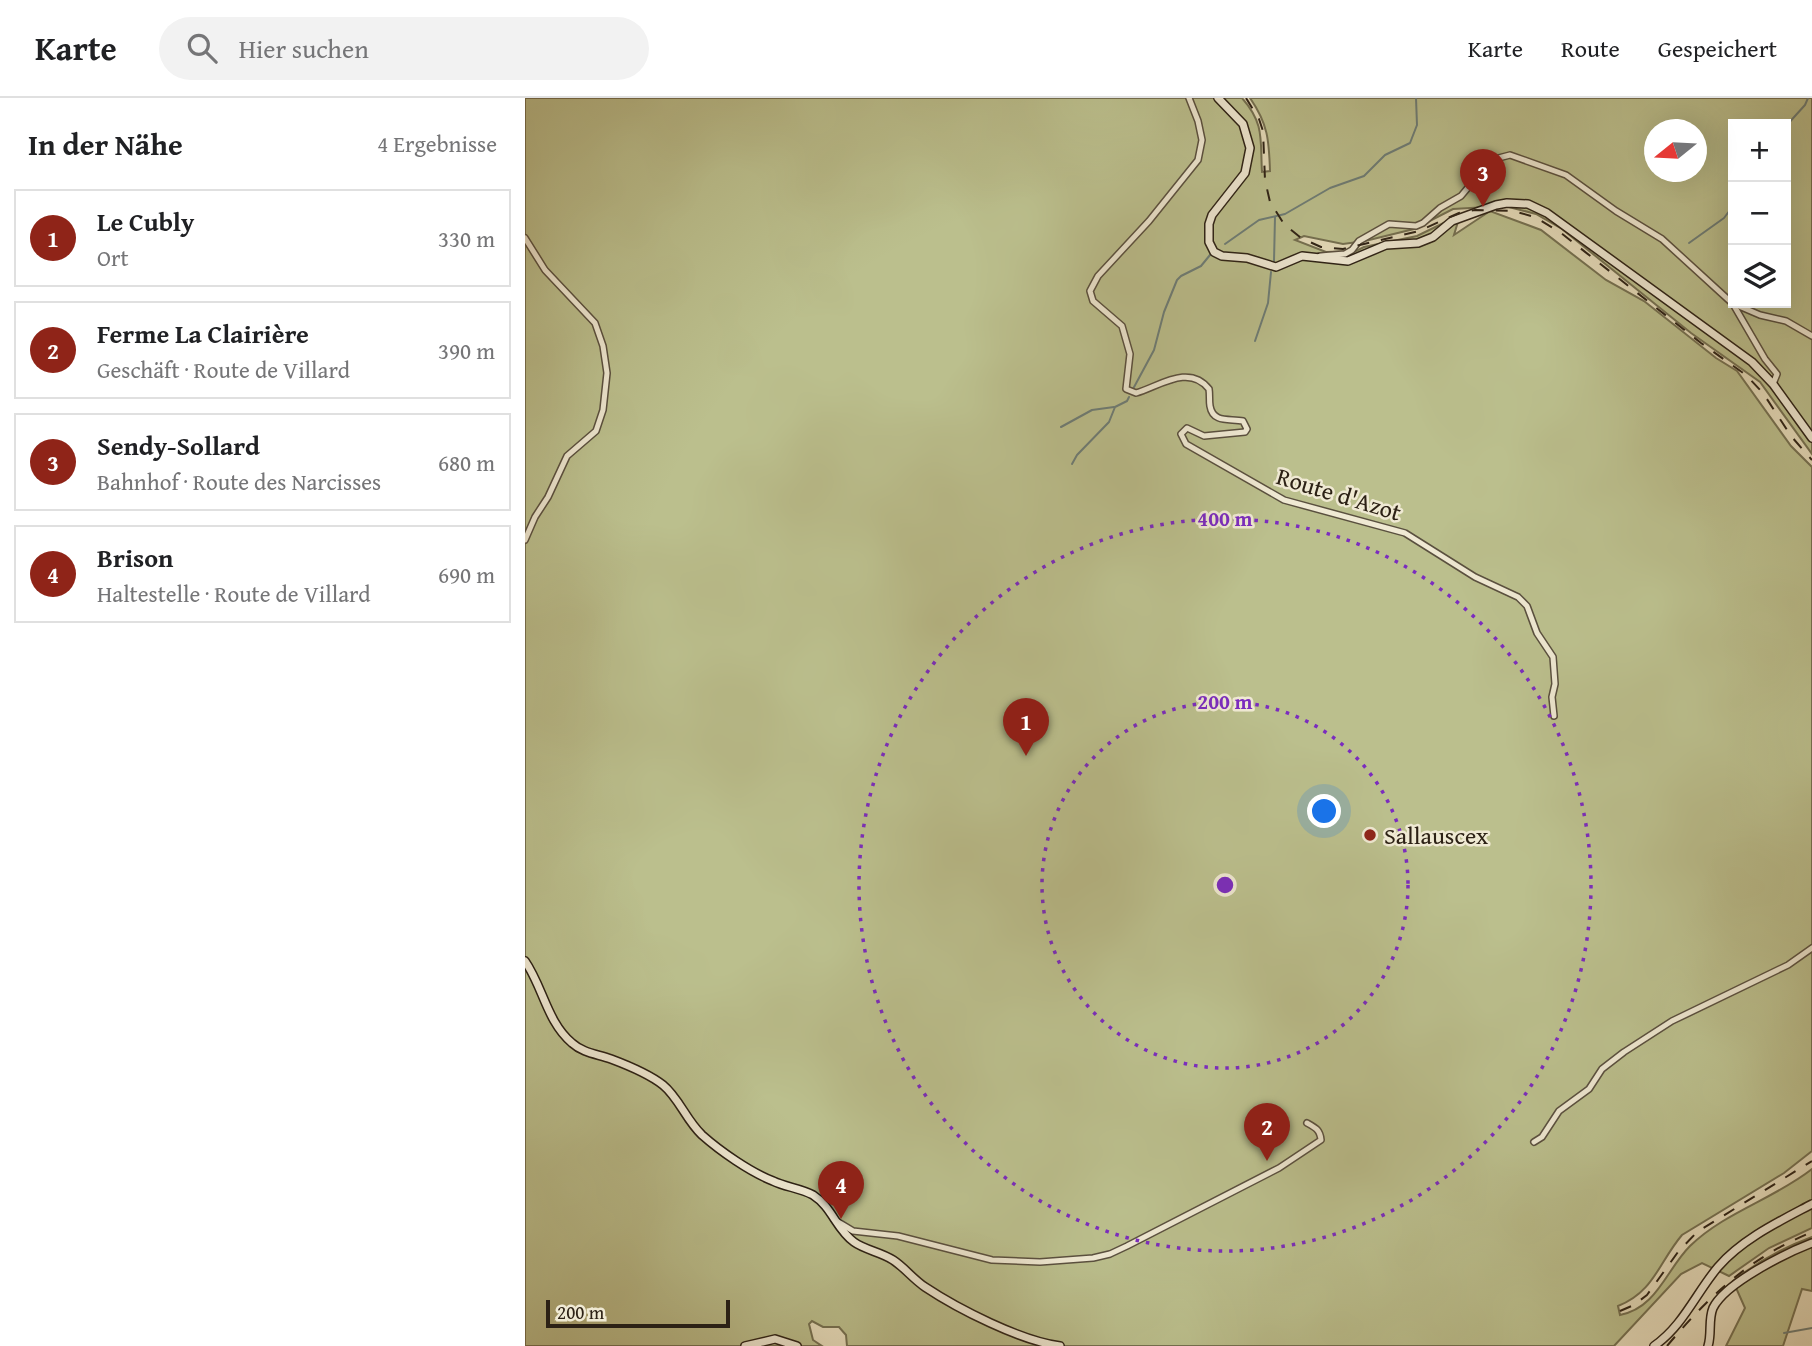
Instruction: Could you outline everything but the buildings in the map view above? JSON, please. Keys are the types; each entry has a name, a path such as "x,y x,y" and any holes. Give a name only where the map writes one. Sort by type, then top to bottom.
{"street":[{"name":"Route d'Azot","path":"1189,98 1202,140 1198,160 1149,221 1091,286 1093,301 1122,326 1130,354 1126,389 1136,393 1166,380 1179,378 1200,381 1209,389 1210,407 1215,416 1224,420 1240,420 1246,423 1247,429 1245,432 1204,436 1187,428 1181,434 1186,444 1284,500 1405,533 1475,577 1518,597 1527,606 1537,633 1553,657 1554,716"},
{"path":"1218,98 1243,124 1251,148 1245,173 1212,215 1209,224 1208,238 1212,249 1225,257 1247,258 1276,267 1302,256 1345,254 1381,227 1396,223 1416,226 1423,223 1461,195 1491,160 1510,155 1566,175 1616,211 1662,239 1728,299"},
{"path":"1319,256 1339,262 1348,261 1385,245 1419,243 1433,237 1452,221 1496,205 1507,202 1528,204 1548,213 1739,351 1773,384 1812,438"},
{"path":"525,238 545,270 595,323 603,346 607,373 603,410 596,431 567,456 552,491 535,517 525,540"},
{"path":"1735,308 1765,359 1777,373 1773,384"},
{"path":"1744,308 1786,321 1812,336"},
{"path":"1534,1142 1542,1137 1559,1111 1589,1089 1602,1069 1624,1052 1672,1021 1788,965 1812,948"},
{"path":"525,961 535,975 554,1021 574,1045 589,1054 614,1060 662,1084 692,1125 712,1142 767,1179 814,1196 828,1207 854,1242 892,1259 932,1292 1021,1335 1060,1346"},
{"path":"838,1222 853,1231 898,1236 992,1260 1040,1262 1093,1258 1127,1246 1279,1168 1321,1140 1320,1133 1307,1124"},
{"path":"1654,1346 1667,1343 1724,1260 1770,1227 1812,1204"},
{"path":"1708,1346 1711,1314 1721,1296 1764,1266 1812,1243"},
{"path":"745,1346 775,1339 797,1346"}],"green space":[{"path":"525,98 1242,98 1258,124 1262,172 1270,171 1268,141 1261,116 1250,98 1812,98 1812,454 1760,382 1691,333 1562,229 1536,214 1505,206 1453,209 1414,229 1365,241 1343,244 1304,236 1295,240 1326,252 1356,251 1417,236 1460,215 1454,235 1490,211 1541,230 1606,280 1644,301 1716,358 1737,371 1791,446 1812,467 1812,1151 1784,1173 1682,1235 1648,1285 1618,1306 1620,1315 1643,1305 1690,1246 1704,1234 1812,1169 1812,1228 1769,1248 1729,1276 1702,1263 1681,1274 1614,1346 847,1346 846,1335 839,1327 823,1327 812,1321 809,1324 813,1340 822,1346 525,1346"},
{"path":"1812,1237 1812,1291 1802,1289 1783,1346 1726,1346 1745,1308 1733,1281 1771,1256"}],"waterway":[{"path":"1225,244 1259,220 1285,214 1330,188 1364,176 1385,155 1410,143 1417,125 1416,98"},
{"path":"1791,120 1808,98"},
{"path":"1689,243 1728,213"},
{"path":"1274,261 1275,217"},
{"path":"1133,389 1154,350 1164,312 1177,280 1201,266 1210,255"},
{"path":"1255,341 1268,303 1271,272"},
{"path":"1072,464 1077,455 1109,422 1115,407 1129,397"},
{"path":"1061,427 1092,410 1114,407"},
{"path":"1784,1333 1812,1328"}],"railway":[{"path":"1246,98 1263,131 1265,180 1270,202 1284,224 1301,238 1321,247 1343,249 1419,231 1459,213 1475,210 1513,211 1535,217 1561,233 1746,375 1763,393 1791,436 1812,460"},
{"path":"1620,1311 1647,1295 1678,1252 1697,1232 1812,1161"},
{"path":"1667,1346 1699,1310 1732,1280 1769,1254 1812,1232"}],"place":[{"name":"Sendy-Sollard","path":"1483,207"},
{"name":"Le Cubly","path":"1026,756"},
{"name":"Sallauscex","path":"1370,835"},
{"name":"Ferme La Clairière","path":"1267,1161"},
{"name":"Brison","path":"841,1219"}]}
